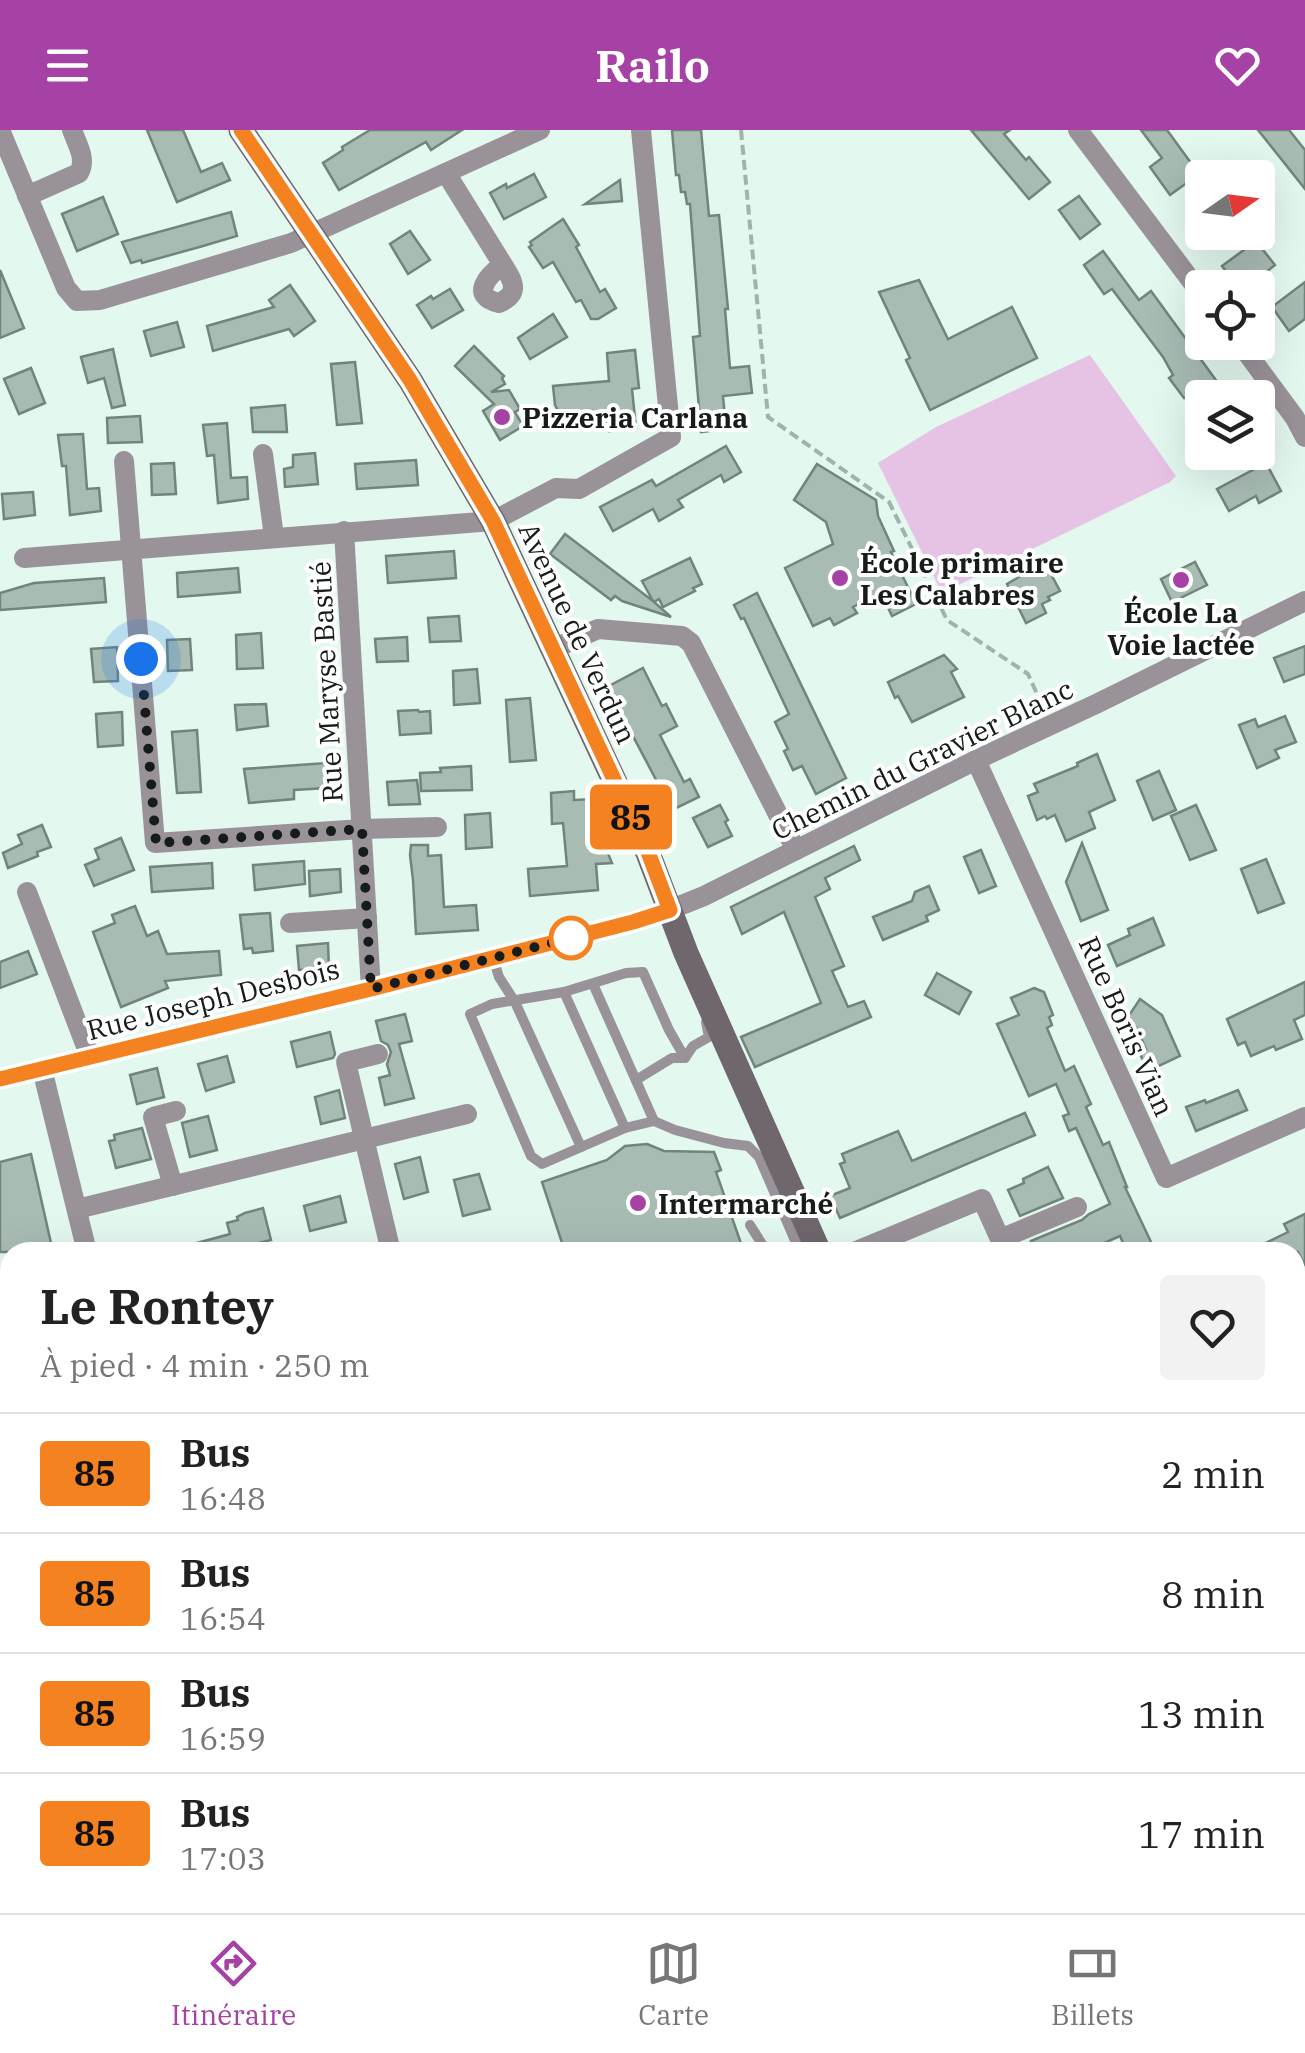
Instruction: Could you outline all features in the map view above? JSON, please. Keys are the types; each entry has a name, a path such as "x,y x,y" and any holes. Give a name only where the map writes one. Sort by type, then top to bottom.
{"main road":[{"name":"Avenue de Verdun","path":"241,130 410,380 493,521 648,852 697,977 815,1242"}],"street":[{"path":"0,130 66,288 77,301 100,300 291,243 540,130"},
{"path":"27,196 79,174 83,158 72,130"},
{"path":"24,558 493,521 556,488 579,489 670,437 641,130"},
{"path":"1078,130 1185,272"},
{"path":"446,172 503,265"},
{"path":"1252,360 1296,418 1305,437"},
{"path":"263,454 274,537"},
{"path":"124,461 156,843 362,829"},
{"name":"Rue Maryse Bastié","path":"344,532 371,989"},
{"name":"Chemin du Gravier Blanc","path":"670,910 1305,602"},
{"path":"553,649 598,628 682,636 692,642 796,850"},
{"name":"Rue Boris Vian","path":"976,760 1166,1178 1305,1117"},
{"name":"Rue Maryse Bastié","path":"362,829 437,827"},
{"path":"27,892 90,1057"},
{"name":"Rue Joseph Desbois","path":"0,1079 371,989 670,910"},
{"path":"290,923 367,918"},
{"path":"378,1054 346,1062 388,1242"},
{"path":"42,1069 84,1242"},
{"path":"173,1186 154,1117 176,1111"},
{"path":"76,1210 467,1114"},
{"path":"879,1242 982,1200 1000,1242"},
{"path":"1010,1242 1077,1207"}],"lane":[{"path":"492,957 581,1148"},
{"path":"654,1120 625,1128 542,1164 531,1156 470,1014 492,1004 564,992 626,972 643,972 685,1058"},
{"path":"685,1058 693,1046 708,1037 697,977"},
{"path":"594,984 654,1120 675,1130 748,1146 759,1157 796,1242"},
{"path":"564,992 625,1128"},
{"path":"636,1080 672,1058 685,1058"},
{"path":"750,1224 761,1242"}],"path":[{"path":"741,130 768,417 889,502 947,620 1028,674 1051,725"}],"shaded area":[{"path":"1090,355 1176,476 942,593 878,463 936,427"}],"building":[{"path":"147,130 183,130 201,172 222,163 230,180 177,202"},
{"path":"370,130 462,130 431,150 426,142 339,190 323,163"},
{"path":"672,130 701,130 709,216 719,215 730,368 749,366 752,393 723,396 726,429 701,432 693,337 700,336 690,204 676,175"},
{"path":"971,130 1010,130 1004,134 1050,182 1029,199"},
{"path":"1141,130 1167,130 1189,160 1185,160 1185,184 1170,195 1150,167 1162,158"},
{"path":"1258,130 1289,130 1305,150 1305,189"},
{"path":"534,174 546,197 504,219 490,193"},
{"path":"620,180 622,201 585,204"},
{"path":"1079,196 1100,224 1080,239 1059,210"},
{"path":"103,197 118,234 77,251 62,214"},
{"path":"231,212 237,236 142,263 131,263 122,242"},
{"path":"563,219 600,292 605,289 616,308 598,319 591,319 581,300 576,302 553,262 543,268 529,247 530,242"},
{"path":"410,231 430,260 408,274 390,244"},
{"path":"1244,250 1263,250 1275,265 1269,270 1225,270 1222,266"},
{"path":"1103,251 1139,300 1151,291 1185,338 1185,360 1201,360 1216,380 1185,380 1184,398 1169,378 1173,375 1163,357 1112,289 1104,294 1084,265"},
{"path":"0,270 24,328 0,338"},
{"path":"919,280 948,339 1012,307 1037,358 930,410 879,292"},
{"path":"1305,282 1305,319 1289,331 1275,311 1275,305"},
{"path":"290,285 315,321 294,336 289,329 213,351 207,326 274,307 269,300"},
{"path":"450,289 463,310 432,328 417,305"},
{"path":"553,314 567,337 530,359 518,338"},
{"path":"177,322 184,347 151,356 144,331"},
{"path":"474,346 504,376 505,384 491,392 509,390 520,409 515,412 523,426 500,440 483,411 494,404 455,366"},
{"path":"113,349 125,405 112,408 104,378 88,383 81,357"},
{"path":"635,350 639,388 632,389 636,428 609,431 609,423 567,427 555,405 553,386 609,381 607,353"},
{"path":"355,362 362,423 337,425 331,364"},
{"path":"31,368 45,403 19,414 4,379"},
{"path":"285,405 287,432 253,432 251,408"},
{"path":"140,416 142,442 108,443 107,418"},
{"path":"227,423 231,478 247,477 248,499 218,503 214,455 207,456 203,425"},
{"path":"83,434 87,489 99,488 101,511 70,515 66,466 62,466 58,435"},
{"path":"726,446 741,472 724,482 721,475 678,500 683,507 659,521 653,509 613,531 600,507 652,480 656,486"},
{"path":"315,453 318,484 285,487 284,469 293,467 293,455"},
{"path":"416,460 418,485 357,489 355,464"},
{"path":"174,463 176,494 152,495 151,464"},
{"path":"817,464 876,500 878,516 894,551 891,552 916,604 892,616 881,593 853,607 857,613 834,625 830,618 813,626 785,568 833,544 826,522 794,500"},
{"path":"1253,470 1270,470 1281,491 1259,503 1256,496 1229,511 1217,489"},
{"path":"33,492 35,515 4,519 2,494"},
{"path":"565,534 653,601 642,581 690,558 702,584 663,607 659,599 654,602 671,617 615,596 611,600 550,554"},
{"path":"454,551 456,578 388,583 386,556"},
{"path":"1195,562 1207,585 1172,602 1161,579"},
{"path":"1046,565 1060,591 1042,604 1046,613 1026,623 1007,584"},
{"path":"238,568 240,592 178,597 177,573"},
{"path":"104,578 106,602 0,610 0,593 34,583"},
{"path":"757,593 846,778 816,794 802,766 793,770 784,751 788,749 775,722 789,714 744,618 734,605"},
{"path":"459,616 461,641 430,642 428,618"},
{"path":"261,633 263,668 237,669 236,635"},
{"path":"407,637 408,661 377,662 375,639"},
{"path":"190,639 192,670 168,671 167,640"},
{"path":"1305,646 1305,674 1284,682 1274,658"},
{"path":"117,647 118,681 94,682 91,649"},
{"path":"944,655 957,669 951,672 964,697 912,722 888,682"},
{"path":"643,668 677,726 660,735 684,782 690,779 699,797 672,810 607,687"},
{"path":"477,669 480,703 454,705 453,671"},
{"path":"530,698 536,760 510,762 506,700"},
{"path":"266,704 268,726 237,730 235,705"},
{"path":"398,711 430,711 431,733 400,735"},
{"path":"122,712 123,745 98,747 96,714"},
{"path":"1285,716 1296,742 1275,750 1279,758 1257,768 1239,725 1255,719 1258,727"},
{"path":"197,730 201,792 177,793 172,732"},
{"path":"1097,754 1115,800 1089,812 1095,828 1066,841 1055,815 1037,820 1028,796 1038,792 1034,784"},
{"path":"326,763 327,788 294,790 294,799 249,803 244,769"},
{"path":"471,766 472,790 421,791 420,773"},
{"path":"1159,771 1176,810 1153,820 1137,781"},
{"path":"417,780 420,804 389,805 387,782"},
{"path":"574,791 574,800 596,799 598,829 612,863 596,864 598,890 530,896 528,869 567,866 563,823 552,824 551,793"},
{"path":"720,805 732,836 708,847 693,818"},
{"path":"1196,805 1216,850 1190,860 1171,816"},
{"path":"490,813 492,847 466,849 465,815"},
{"path":"42,825 51,847 8,868 3,853 22,844 18,835"},
{"path":"121,838 134,870 94,886 85,865 99,859 95,849"},
{"path":"1082,843 1108,910 1081,921 1066,882"},
{"path":"411,845 428,845 428,856 441,855 444,907 476,905 478,930 416,934"},
{"path":"854,846 860,860 825,878 830,889 815,897 844,966 832,971 848,1007 864,1001 871,1017 755,1067 741,1037 821,1003 784,912 742,934 731,907"},
{"path":"981,850 996,886 979,893 964,857"},
{"path":"1266,859 1284,903 1258,913 1241,869"},
{"path":"304,861 305,884 255,890 253,865"},
{"path":"212,863 213,888 152,892 150,867"},
{"path":"340,869 341,892 310,896 309,871"},
{"path":"929,886 939,910 926,916 928,921 883,940 873,917 912,901 915,892"},
{"path":"135,906 147,936 158,931 167,954 219,951 221,975 165,981 168,988 121,1007 93,932 115,923 112,915"},
{"path":"270,913 273,951 253,953 252,948 244,949 240,915"},
{"path":"1153,918 1164,945 1117,966 1108,945 1130,935 1128,929"},
{"path":"328,943 329,968 299,970 297,946"},
{"path":"28,951 37,974 0,988 0,962"},
{"path":"937,973 971,992 959,1014 925,995"},
{"path":"1305,982 1305,1015 1294,1020 1302,1039 1251,1056 1245,1042 1238,1045 1227,1019"},
{"path":"1034,988 1044,992 1053,1015 1049,1017 1052,1025 1047,1028 1065,1071 1074,1066 1091,1104 1086,1107 1103,1145 1109,1142 1151,1242 1123,1242 1120,1236 1106,1242 1031,1242 1110,1204 1076,1128 1069,1131 1063,1116 1069,1114 1056,1084 1029,1096 997,1024 1019,1015 1011,998"},
{"path":"1140,999 1162,1015 1180,1056 1148,1071 1139,1052 1146,1049 1136,1027 1126,1020"},
{"path":"405,1014 412,1041 399,1044 414,1098 385,1105 379,1078 390,1075 387,1064 391,1052 381,1041 376,1021"},
{"path":"330,1032 333,1058 297,1067 291,1042"},
{"path":"227,1056 234,1082 206,1091 198,1064"},
{"path":"157,1068 164,1097 137,1104 130,1075"},
{"path":"339,1090 345,1118 321,1124 315,1097"},
{"path":"1238,1090 1247,1110 1196,1131 1186,1107"},
{"path":"1025,1113 1035,1135 840,1218 830,1196 850,1188 840,1164 845,1162 842,1154 898,1131 912,1161"},
{"path":"208,1116 217,1150 190,1157 182,1123"},
{"path":"142,1128 151,1159 116,1168 109,1141 115,1140 114,1135"},
{"name":"Intermarché","path":"647,1144 664,1151 714,1152 721,1170 716,1172 740,1242 562,1242 542,1182 607,1160 625,1146"},
{"path":"31,1154 51,1242 0,1242 0,1162"},
{"path":"420,1157 428,1192 404,1199 395,1164"},
{"path":"1048,1167 1063,1198 1020,1216 1008,1190"},
{"path":"479,1174 490,1209 463,1216 454,1180"},
{"path":"340,1196 346,1222 310,1231 304,1206"},
{"path":"263,1208 271,1240 200,1242 230,1234 227,1223"},
{"path":"1305,1214 1305,1242 1268,1242 1288,1232 1284,1224"}],"bus line":[{"name":"85","path":"0,1079 371,989 670,910 648,852 493,521 410,380 241,130"}],"place":[{"name":"Pizzeria Carlana","path":"502,417"},
{"name":"École primaire Les Calabres","path":"840,578"},
{"name":"École La Voie lactée","path":"1181,580"},
{"name":"Intermarché","path":"638,1203"}],"route":[{"path":"141,659 156,843 362,829 371,989 571,938"}]}
